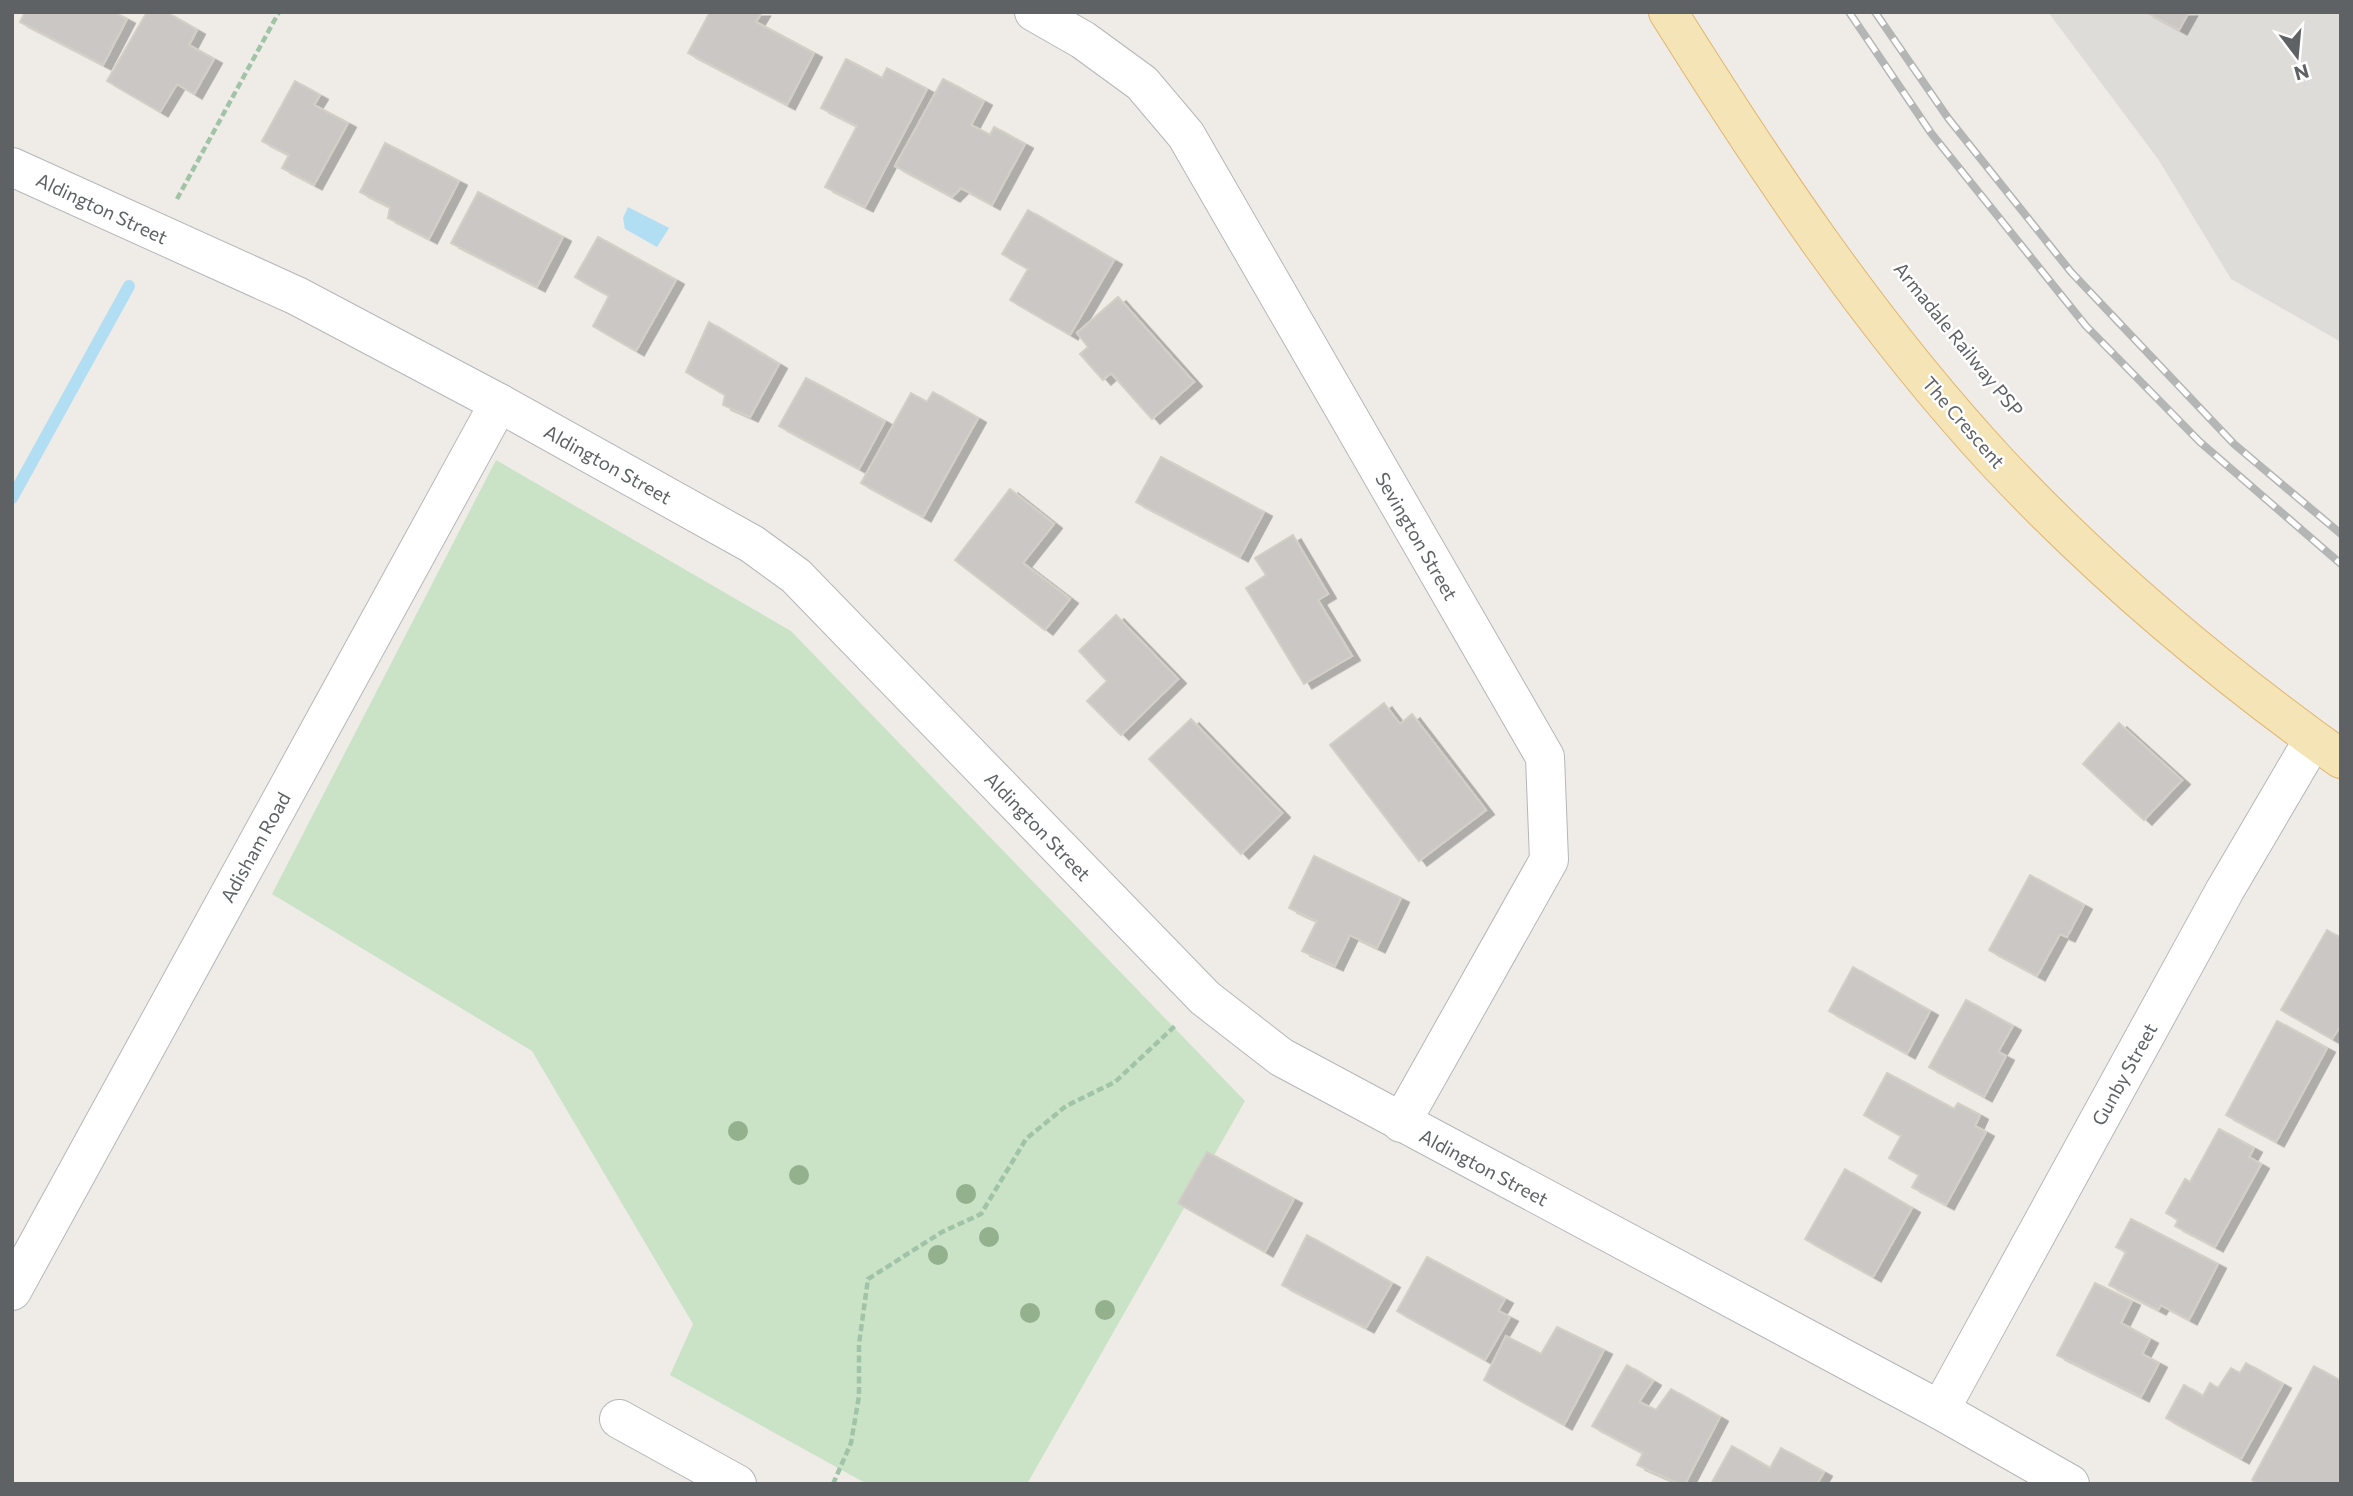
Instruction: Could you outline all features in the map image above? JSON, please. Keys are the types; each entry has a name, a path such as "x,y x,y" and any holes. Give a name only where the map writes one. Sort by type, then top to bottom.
{"main road":[{"name":"The Crescent","path":"1668,12 1758,154 1808,226 1896,343 1996,460 2122,585 2261,701 2327,750"}],"street":[{"name":"Sevington Street","path":"1034,12 1083,40 1142,83 1186,135 1545,757 1549,860 1401,1123"},
{"name":"Aldington Street","path":"12,167 297,296 499,402 751,544 796,576 1205,998 1281,1057 1940,1410 2070,1484"},
{"name":"Adisham Road","path":"12,1291 499,402"},
{"name":"Gunby Street","path":"1940,1410 2225,890 2327,750"},
{"path":"619,1419 737,1484"}],"path":[{"path":"160,234 279,12"},
{"path":"833,1484 851,1443 857,1408 859,1344 868,1279 942,1232 981,1213 1026,1139 1066,1106 1115,1082 1205,998"}],"shaded area":[{"path":"2048,12 2341,12 2341,342 2231,279 2158,159"}],"green space":[{"path":"496,460 791,631 1245,1101 1027,1484 867,1484 670,1375 693,1324 532,1051 272,894"}],"water":[{"path":"628,207 669,228 657,247 625,229 623,218"}],"building":[{"path":"25,12 114,12 127,19 103,65 20,22"},
{"path":"147,12 166,12 197,30 189,45 214,59 194,94 177,84 160,112 107,81"},
{"path":"710,12 762,12 756,22 814,53 787,105 688,53"},
{"path":"2146,12 2189,12 2179,30"},
{"path":"846,59 882,78 887,68 927,89 865,207 825,187 857,126 821,108"},
{"path":"943,79 984,101 971,125 990,135 994,127 1025,144 992,205 961,188 952,197 895,166"},
{"path":"295,81 320,95 314,105 348,123 314,185 282,168 289,155 262,141"},
{"path":"385,143 459,181 429,239 388,218 390,207 360,192"},
{"path":"478,192 563,237 537,287 451,243"},
{"path":"1028,210 1114,260 1070,335 1010,300 1028,269 1002,254"},
{"path":"598,237 676,280 636,351 593,326 609,296 575,277"},
{"path":"1118,297 1194,382 1152,419 1111,373 1103,380 1080,354 1088,347 1077,333"},
{"path":"709,322 779,364 750,417 723,405 725,395 686,372"},
{"path":"806,378 885,421 859,469 779,426"},
{"path":"933,392 978,418 923,517 861,483 911,393 927,402"},
{"path":"1161,457 1264,512 1240,557 1136,502"},
{"path":"1010,489 1054,524 1023,563 1070,599 1045,630 955,560"},
{"path":"1293,535 1328,594 1318,600 1352,656 1304,684 1246,588 1266,575 1255,558"},
{"path":"1116,615 1178,679 1121,735 1087,701 1107,681 1079,651"},
{"path":"1384,703 1400,724 1412,714 1486,810 1419,861 1330,745"},
{"path":"1191,719 1282,813 1241,854 1149,759"},
{"path":"2119,723 2182,780 2144,820 2083,764"},
{"path":"1314,856 1401,898 1377,948 1350,935 1335,966 1302,951 1317,921 1289,908"},
{"path":"2030,875 2084,905 2067,937 2060,934 2037,976 1989,950"},
{"path":"2327,930 2341,938 2341,1025 2332,1039 2281,1010"},
{"path":"1853,967 1930,1011 1907,1054 1829,1011"},
{"path":"1966,1000 2013,1026 1998,1052 2006,1056 1984,1097 1929,1067"},
{"path":"2277,1021 2327,1048 2276,1142 2226,1115"},
{"path":"1887,1073 1954,1109 1958,1103 1980,1115 1975,1126 1986,1132 1946,1205 1912,1187 1919,1175 1889,1158 1901,1136 1864,1115"},
{"path":"2219,1129 2254,1148 2249,1157 2261,1164 2215,1247 2175,1226 2178,1220 2166,1213 2185,1179 2190,1182"},
{"path":"1207,1152 1294,1199 1265,1252 1178,1203"},
{"path":"1845,1169 1912,1208 1873,1277 1805,1239"},
{"path":"2131,1219 2218,1264 2189,1320 2161,1305 2158,1310 2109,1285 2126,1252 2116,1247"},
{"path":"1307,1235 1392,1283 1366,1328 1282,1285"},
{"path":"1427,1257 1505,1299 1498,1311 1510,1317 1485,1360 1397,1311"},
{"path":"2095,1283 2132,1301 2121,1323 2150,1339 2142,1354 2159,1363 2141,1397 2057,1355"},
{"path":"1557,1327 1604,1350 1564,1425 1484,1380 1506,1336 1541,1354"},
{"path":"2246,1363 2283,1384 2241,1459 2166,1418 2184,1385 2203,1396 2210,1383 2218,1388 2231,1368 2240,1373"},
{"path":"1627,1365 1653,1381 1639,1402 1656,1410 1671,1389 1720,1417 1685,1484 1637,1465 1643,1453 1592,1426"},
{"path":"2314,1366 2341,1381 2341,1484 2258,1484 2252,1480"},
{"path":"1732,1446 1770,1468 1781,1448 1824,1472 1817,1484 1711,1484"}],"waterway":[{"path":"12,498 129,286"}],"railway":[{"path":"1849,12 1931,133 2086,326 2200,442 2341,564"},
{"path":"1875,12 1948,118 2071,272 2234,444 2341,534"}]}
